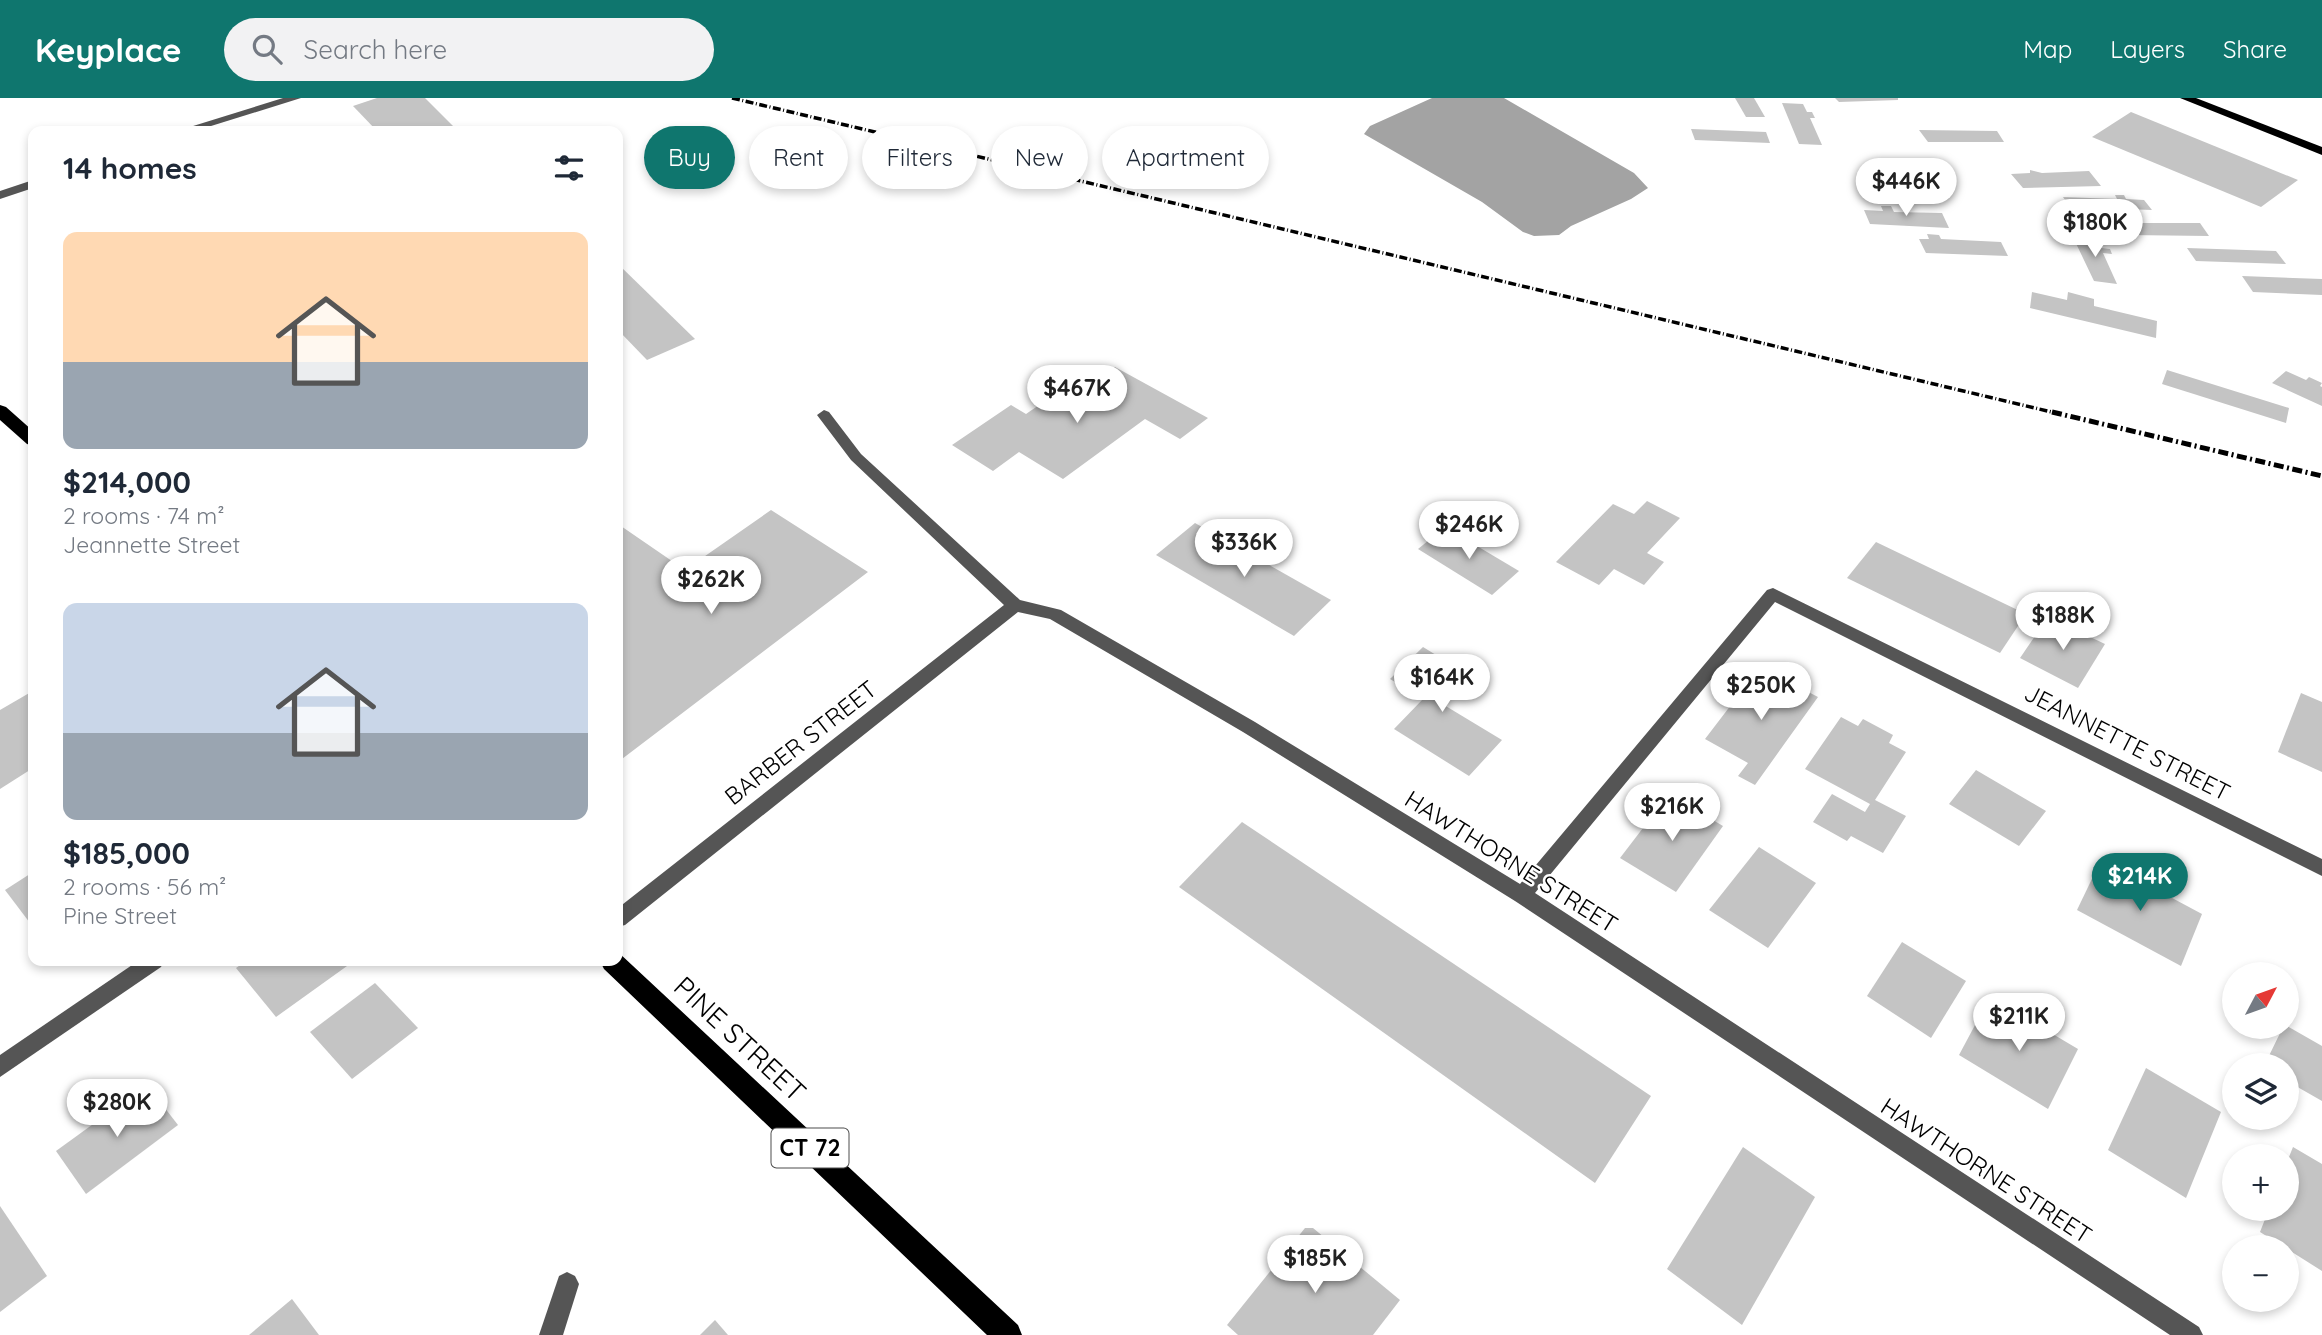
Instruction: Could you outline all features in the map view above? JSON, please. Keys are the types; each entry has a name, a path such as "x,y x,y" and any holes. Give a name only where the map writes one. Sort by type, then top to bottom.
{"highway":[{"path":"0,411 28,436"},
{"name":"PINE STREET","path":"616,966 1009,1335"}],"main road":[{"path":"2186,98 2322,151"}],"street":[{"path":"200,126 295,98"},
{"path":"0,195 28,186"},
{"path":"824,415 856,457 1015,606"},
{"name":"JEANNETTE STREET","path":"1521,895 1773,594 2322,868"},
{"name":"HAWTHORNE STREET","path":"1015,606 1055,614 1249,727 1521,895 2191,1335"},
{"name":"BARBER STREET","path":"623,915 1015,606"},
{"path":"0,1068 147,966"},
{"path":"551,1335 567,1284"}],"shaded area":[{"path":"1432,98 1504,98 1634,173 1648,188 1631,199 1571,226 1559,235 1534,236 1523,232 1482,202 1364,134 1370,126"}],"building":[{"path":"377,98 425,98 453,126 372,126 353,106"},
{"path":"1735,98 1754,98 1765,117 1746,117"},
{"path":"1835,98 1898,98 1898,100 1839,102"},
{"path":"1782,103 1803,104 1807,112 1812,112 1815,118 1810,118 1822,145 1799,144"},
{"path":"2131,112 2298,180 2261,207 2092,137"},
{"path":"1691,129 1766,132 1770,143 1695,140"},
{"path":"1919,130 1997,131 2004,142 1928,142"},
{"path":"1884,159 1917,160 1938,201 1904,200"},
{"path":"2030,170 2042,173 2089,171 2101,186 2023,188 2011,174 2030,173"},
{"path":"2115,195 2144,200 2152,210 2070,207 2063,197 2117,199"},
{"path":"1881,206 1891,206 1894,212 1942,213 1949,228 1870,224 1864,210 1883,211"},
{"path":"2118,223 2200,223 2209,236 2128,235"},
{"path":"1927,234 1939,235 1941,239 2001,242 2008,256 1926,253 1919,239 1929,239"},
{"path":"2072,235 2095,237 2101,248 2110,249 2112,254 2103,253 2117,284 2094,281"},
{"path":"2187,248 2276,251 2286,264 2196,261"},
{"path":"623,269 695,339 647,360 623,335"},
{"path":"2242,276 2322,279 2322,295 2253,292"},
{"path":"2032,292 2067,300 2068,292 2094,299 2094,306 2157,321 2156,338 2030,308"},
{"path":"1115,367 1208,418 1180,439 1145,419 1063,479 1019,452 993,471 952,445 1011,405 1026,414 1061,390 1072,397"},
{"path":"2167,370 2289,408 2286,423 2162,384"},
{"path":"2286,371 2306,380 2309,377 2322,383 2322,406 2272,383"},
{"path":"1647,501 1680,518 1647,553 1664,562 1644,585 1614,569 1599,585 1556,562 1613,504 1634,514"},
{"path":"771,510 868,572 623,758 623,527 685,570"},
{"path":"1195,523 1331,600 1294,636 1156,555"},
{"path":"1445,527 1519,571 1492,595 1418,549"},
{"path":"1876,542 2026,614 2000,653 1847,578"},
{"path":"2048,617 2105,644 2078,688 2020,658"},
{"path":"1423,647 1472,677 1444,705 1502,740 1469,776 1394,729 1423,699 1390,679"},
{"path":"1760,667 1818,697 1755,785 1738,776 1748,763 1705,739"},
{"path":"2301,693 2322,702 2322,772 2278,752"},
{"path":"28,694 28,771 0,789 0,710"},
{"path":"1841,717 1858,726 1863,719 1893,735 1889,743 1906,752 1875,800 1906,816 1883,853 1851,836 1847,841 1813,822 1832,794 1865,812 1870,804 1805,769"},
{"path":"1976,770 2046,811 2019,846 1949,804"},
{"path":"1669,794 1723,826 1676,892 1620,858"},
{"path":"1242,822 1651,1096 1595,1183 1179,887"},
{"path":"1759,847 1816,883 1768,948 1709,910"},
{"path":"2101,860 2202,914 2181,966 2077,910"},
{"path":"28,875 28,920 5,890"},
{"path":"1902,942 1966,981 1931,1038 1867,996"},
{"path":"239,966 347,966 276,1017 236,968"},
{"path":"375,983 418,1028 352,1079 310,1032"},
{"path":"1990,997 2078,1049 2048,1109 1959,1055"},
{"path":"2300,1033 2322,1046 2322,1101 2299,1088 2299,1053 2270,1053 2277,1040 2300,1040"},
{"path":"2146,1068 2221,1112 2186,1198 2108,1150"},
{"path":"147,1085 178,1125 86,1194 56,1151"},
{"path":"1743,1147 1815,1197 1742,1325 1667,1269"},
{"path":"2299,1151 2322,1164 2322,1271 2299,1257 2299,1235 2265,1235 2260,1232 2264,1221 2299,1221"},
{"path":"0,1206 47,1276 0,1312"},
{"path":"1305,1228 1313,1228 1400,1300 1373,1335 1238,1335 1227,1325"},
{"path":"292,1299 319,1335 249,1335"},
{"path":"715,1320 728,1335 700,1335"}],"railway":[{"path":"732,98 2060,414"},
{"path":"2052,412 2322,476"}]}
